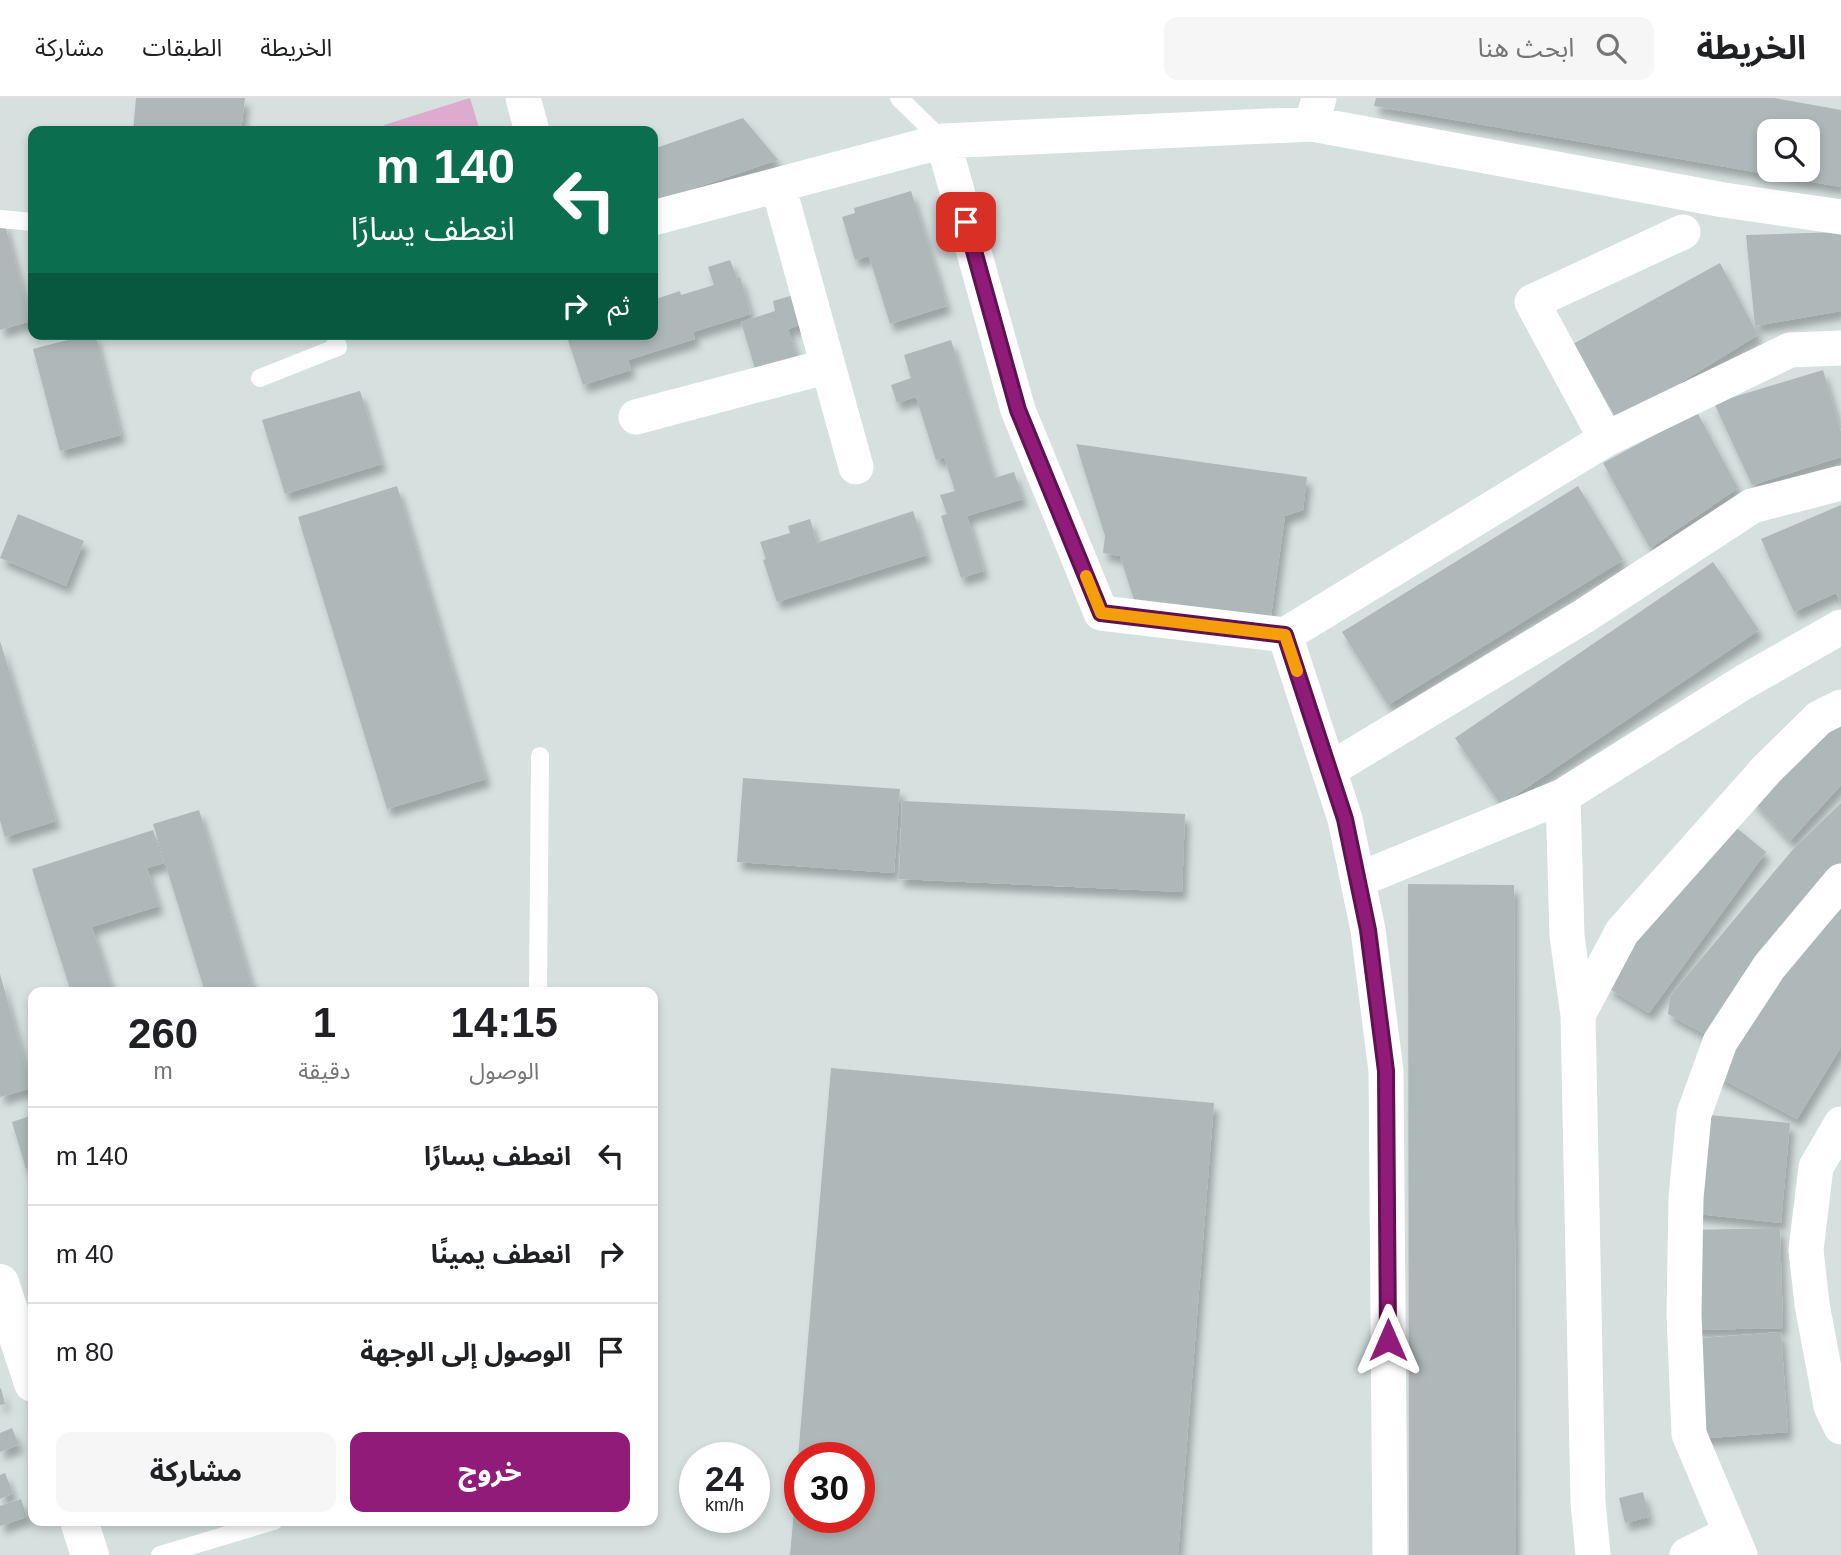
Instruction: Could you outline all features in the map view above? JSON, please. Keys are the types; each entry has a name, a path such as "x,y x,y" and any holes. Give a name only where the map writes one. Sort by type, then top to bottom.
{"street":[{"path":"523,98 531,126"},
{"path":"658,217 943,141 1315,111 1711,197 1841,217"},
{"path":"943,141 1018,410 1101,613 1285,635 1606,439 1790,351 1841,348"},
{"path":"778,185 856,467"},
{"path":"1606,439 1532,302 1683,232"},
{"path":"636,417 828,366"},
{"path":"1329,770 1584,616 1752,506 1841,483"},
{"path":"1358,880 1563,796 1744,682 1841,627"},
{"path":"1285,635 1345,819 1368,930 1386,1071 1390,1555"},
{"path":"1577,1015 1622,932 1767,769 1819,718 1841,707"},
{"path":"1563,796 1567,936 1577,1015 1588,1502 1592,1555"},
{"path":"1686,1555 1736,1544 1689,1434 1684,1302 1686,1198 1694,1114 1720,1042 1769,967 1841,881"},
{"path":"1841,1124 1816,1167 1807,1250 1812,1304 1831,1406 1841,1427"},
{"path":"0,1283 28,1368"},
{"path":"81,1526 90,1555"}],"lane":[{"path":"899,98 943,141"},
{"path":"0,219 28,222"},
{"path":"260,378 338,347 336,340"},
{"path":"538,987 540,756"},
{"path":"160,1555 257,1526"}],"shaded area":[{"path":"470,98 478,126 384,126"}],"building":[{"path":"136,98 245,98 242,126 133,126"},
{"path":"1376,98 1774,98 1841,110 1841,187 1812,182 1820,182 1820,119 1757,119 1757,172 1374,106"},
{"path":"743,118 778,160 658,200 658,147"},
{"path":"911,191 947,306 890,324 869,256 855,260 842,217 855,213 854,208"},
{"path":"4,221 28,310 28,322 0,330 0,222"},
{"path":"1841,232 1841,311 1755,326 1746,235"},
{"path":"730,260 737,278 740,277 751,314 693,332 695,339 628,360 631,370 583,385 568,340 658,340 658,298 714,285 708,267"},
{"path":"1720,263 1758,335 1618,421 1573,344"},
{"path":"797,294 806,323 788,329 799,362 757,375 741,322 775,311 773,301"},
{"path":"67,340 97,340 121,435 60,451 33,349"},
{"path":"951,340 994,478 1014,472 1023,499 967,516 984,571 961,578 941,516 947,514 940,495 955,491 944,457 936,460 916,397 897,403 891,385 911,378 904,355"},
{"path":"1823,370 1841,432 1841,457 1752,485 1714,403"},
{"path":"360,391 382,464 285,494 262,420"},
{"path":"1697,412 1738,488 1650,548 1603,463"},
{"path":"1076,444 1307,477 1303,510 1285,516 1271,616 1226,610 1213,614 1135,603 1120,556 1103,553 1105,536"},
{"path":"397,486 486,779 387,809 298,517"},
{"path":"1578,486 1623,560 1388,705 1342,632"},
{"path":"1841,505 1841,604 1836,593 1794,612 1761,539"},
{"path":"913,511 927,555 777,602 760,542 790,533 788,526 810,519 817,543"},
{"path":"18,514 84,541 66,586 0,558"},
{"path":"1713,562 1759,630 1501,805 1455,738"},
{"path":"0,641 56,821 5,837 0,821"},
{"path":"1841,720 1841,785 1790,841 1751,799"},
{"path":"743,778 900,789 894,873 737,862"},
{"path":"902,801 1185,814 1182,892 899,879"},
{"path":"1841,803 1841,867 1708,1036 1668,1014 1670,996 1795,847"},
{"path":"199,810 252,987 203,987 153,824"},
{"path":"1727,820 1766,852 1649,1013 1608,988 1631,944"},
{"path":"153,830 164,863 147,868 159,906 92,927 111,987 69,987 32,869"},
{"path":"1408,884 1514,885 1516,1555 1409,1555"},
{"path":"1841,909 1841,1047 1797,1119 1714,1075 1789,964"},
{"path":"0,974 28,1074 28,1089 0,1097"},
{"path":"831,1068 1214,1103 1178,1555 790,1555 792,1533 875,1533 875,1442 799,1442"},
{"path":"1699,1114 1790,1123 1781,1223 1689,1213"},
{"path":"28,1117 28,1168 26,1169 12,1122"},
{"path":"1780,1228 1783,1328 1691,1330 1689,1230"},
{"path":"1781,1332 1788,1432 1697,1439 1689,1339"},
{"path":"0,1389 5,1404 0,1405"},
{"path":"12,1428 19,1445 0,1452 0,1433"},
{"path":"5,1473 13,1493 0,1499 0,1475"},
{"path":"1643,1492 1649,1517 1625,1523 1619,1498"},
{"path":"21,1499 27,1517 0,1526 0,1506"}],"slow traffic":[{"path":"1086,576 1101,613 1285,635 1297,671"}],"route":[{"path":"966,222 1018,410 1101,613 1285,635 1345,819 1368,930 1386,1071 1388,1340"}]}
